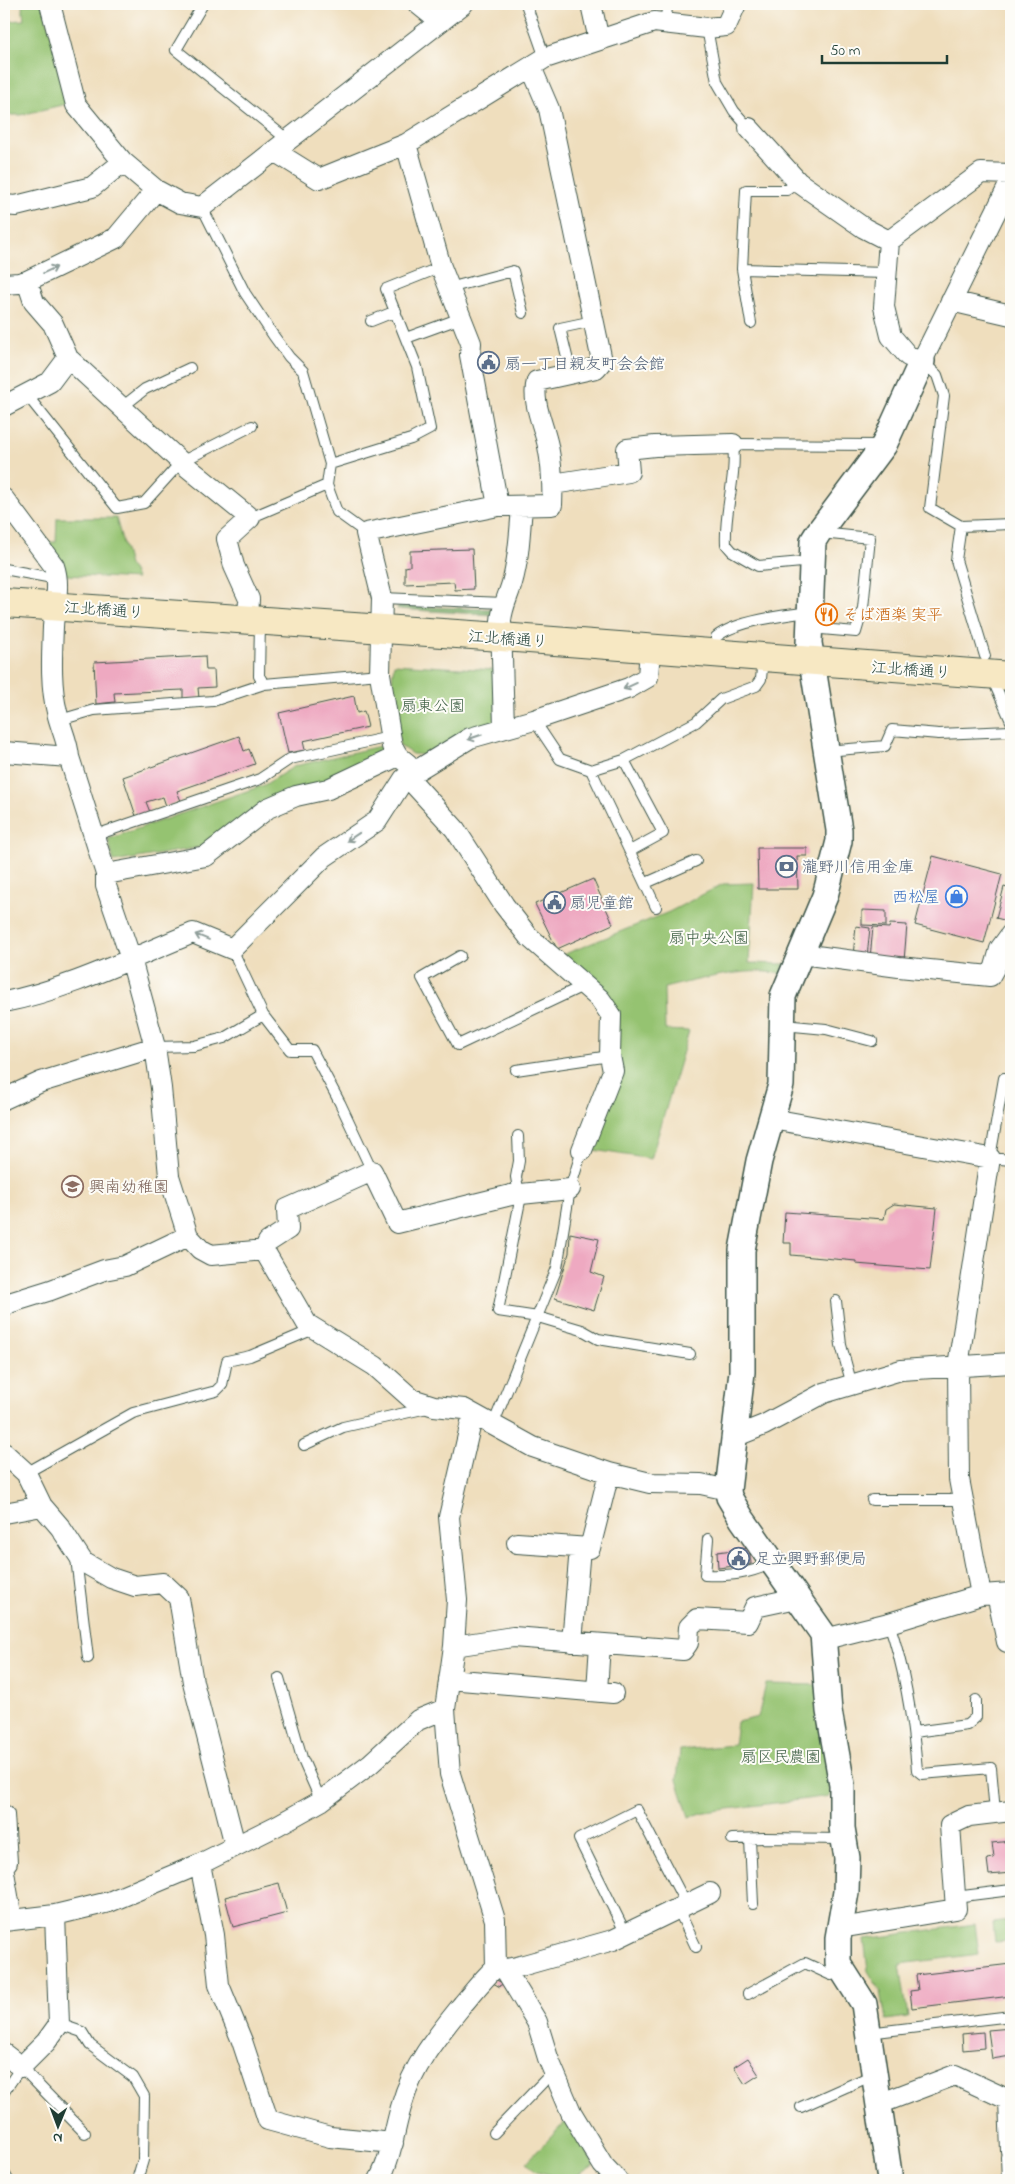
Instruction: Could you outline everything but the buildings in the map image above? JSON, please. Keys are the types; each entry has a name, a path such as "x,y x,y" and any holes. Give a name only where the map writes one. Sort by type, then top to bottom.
{"main road":[{"name":"江北橋通り","path":"4,603 58,592 254,620 501,637 811,662 996,669"}],"street":[{"path":"50,4 76,105 123,162 156,190 180,203 202,207 463,4"},
{"path":"418,4 440,21"},
{"path":"591,4 599,40"},
{"path":"281,146 319,179 406,144 538,63 654,22 667,13 707,28 726,26 736,4"},
{"path":"538,63 577,234 602,361 596,368 538,381 535,390 548,446 554,484 552,506 498,506 366,533 382,598 380,674 392,746 398,756 408,764 413,783 455,829 504,905 528,936 600,999 612,1016 610,1056 613,1071 582,1150"},
{"path":"749,128 798,182 864,228 889,241"},
{"path":"406,144 441,267 471,343 470,355 498,506"},
{"path":"4,205 16,206 92,187 123,162"},
{"path":"890,2180 862,1999 838,1963 838,1938 846,1892 847,1858 844,1839 842,1785 829,1711 824,1642 821,1630 796,1598 728,1498 728,1490 742,1372 742,1250 759,1161 781,1085 783,996 826,896 839,841 839,830 811,662 809,620 813,541 884,445 951,301 1010,187 981,173 889,241 884,307 892,336 908,356 922,361"},
{"path":"4,284 27,281 116,238 156,190"},
{"path":"27,281 34,302 53,324 68,358 181,462 250,518 227,539 234,566 250,599 254,620"},
{"path":"951,301 1011,316"},
{"path":"4,406 50,382 68,358"},
{"path":"554,484 629,472 627,450 655,446 733,444"},
{"path":"4,499 54,566 58,592 53,625 53,688 69,756 106,874 106,886 131,959 155,1047 161,1088 169,1176 188,1236 200,1249 211,1255 264,1250"},
{"path":"504,728 502,609 512,584 520,539 522,506"},
{"path":"4,1002 29,997 62,986 193,933 232,949 324,856 377,821 404,779 410,774 470,738 534,720 629,688 648,677 650,649"},
{"path":"4,752 69,756"},
{"path":"106,874 206,856 268,808 296,796 328,789 398,756"},
{"path":"801,954 899,967 990,976 1000,950 1011,934"},
{"path":"4,1099 41,1082 155,1047"},
{"path":"772,1119 990,1158 958,1366 959,1479 964,1500 997,1594 1007,1642"},
{"path":"264,1250 268,1242 288,1229 287,1210 372,1170 397,1223 519,1194 570,1189"},
{"path":"4,1307 9,1303 51,1290 104,1270 125,1266 188,1236"},
{"path":"264,1250 307,1324 375,1366 412,1399 434,1406 464,1409 533,1447 609,1473 650,1483 700,1484 728,1490"},
{"path":"734,1437 764,1425 824,1393 901,1370 1011,1363"},
{"path":"473,1414 449,1517 457,1600 454,1646 445,1709 450,1774 495,1920 500,1968 537,2022 548,2058 571,2112 603,2165 617,2180"},
{"path":"4,1453 26,1473 42,1506 60,1527 83,1562 111,1578 135,1586 163,1582 179,1598 193,1682 235,1845"},
{"path":"517,1543 590,1548 609,1473"},
{"path":"4,1513 42,1506"},
{"path":"572,1642 580,1548"},
{"path":"824,1642 833,1637 997,1594"},
{"path":"454,1646 514,1637 683,1650 688,1643 689,1627 697,1619 748,1622 755,1607 796,1598"},
{"path":"449,1679 605,1692 600,1644"},
{"path":"4,1872 8,1921 55,1915 109,1902 200,1864 235,1845 278,1826 321,1801 370,1764 418,1720 445,1709"},
{"path":"840,1928 956,1909 950,1825 969,1816 1003,1811"},
{"path":"4,1814 7,1862 4,1865"},
{"path":"200,1864 214,1935 219,1985 242,2041 268,2120 330,2136 393,2143"},
{"path":"379,2180 393,2143 401,2104 414,2071 439,2033 487,1975 500,1968 613,1940 710,1893"},
{"path":"4,2054 21,2067 46,2042 59,2024 55,1915"},
{"path":"879,2104 955,2075 1009,2100 1011,2109 1011,2151"}],"lane":[{"path":"203,4 176,50 281,146"},
{"path":"526,4 538,63"},
{"path":"707,28 717,82 734,111 749,128"},
{"path":"751,323 742,269 746,190 786,190 798,182"},
{"path":"202,207 245,293 289,357 303,371 330,464 327,485 338,512 366,533"},
{"path":"330,464 411,439 430,429 417,367 386,289 441,267"},
{"path":"742,269 886,273"},
{"path":"450,288 513,271 523,313"},
{"path":"371,321 396,311"},
{"path":"406,338 461,318"},
{"path":"570,373 560,328 593,321"},
{"path":"922,361 937,374 944,396 930,508 961,526 1011,524"},
{"path":"121,408 145,389 190,368"},
{"path":"26,394 117,508 144,503 181,462 252,426"},
{"path":"813,561 758,566 732,551 726,544 725,524 735,463 733,444 884,445"},
{"path":"250,518 327,485"},
{"path":"961,526 956,560 996,669 1011,721"},
{"path":"716,637 724,630 772,618 809,620 856,632 862,608 870,538 818,532"},
{"path":"4,569 58,592"},
{"path":"382,598 504,603"},
{"path":"254,620 259,676 264,684"},
{"path":"534,720 560,759 591,770 624,760 696,722 721,700 756,686 761,679 763,658"},
{"path":"60,720 94,710 213,701 264,684 380,674"},
{"path":"826,751 885,746 892,730 939,734 1011,731"},
{"path":"94,836 260,779 290,759 390,738"},
{"path":"624,760 663,833 630,851"},
{"path":"591,770 656,907"},
{"path":"646,883 696,860"},
{"path":"232,949 264,1015 290,1050 312,1050 372,1170"},
{"path":"460,956 422,978 458,1045 585,985"},
{"path":"155,1047 194,1046 224,1038 264,1015"},
{"path":"783,1025 826,1029 872,1040"},
{"path":"516,1070 610,1056"},
{"path":"1004,1078 990,1158 1011,1160"},
{"path":"518,1136 519,1161 516,1177 520,1201 498,1311 538,1317 582,1330 598,1339 690,1354"},
{"path":"493,1425 557,1268 570,1189 582,1150"},
{"path":"836,1301 841,1345 852,1385"},
{"path":"26,1473 133,1413 216,1391 222,1385 227,1361 250,1356 314,1329"},
{"path":"304,1445 343,1427 434,1406"},
{"path":"872,1500 964,1500"},
{"path":"708,1540 705,1575 732,1576 755,1571 772,1563"},
{"path":"75,1550 88,1658"},
{"path":"889,1623 906,1688 914,1732 917,1770 922,1774 991,1768 1003,1811"},
{"path":"279,1678 302,1758 321,1801"},
{"path":"914,1732 967,1725 976,1717 976,1700"},
{"path":"626,1934 579,1839 637,1810 682,1906 696,1947"},
{"path":"750,1839 753,1904"},
{"path":"732,1840 844,1839"},
{"path":"955,1897 1011,1890"},
{"path":"748,1994 805,1963 831,1975 842,1968"},
{"path":"868,2034 1011,2016"},
{"path":"59,2024 82,2032 90,2045 122,2068 141,2088 144,2096 143,2160 137,2180"},
{"path":"4,2092 21,2067 85,2133"},
{"path":"494,2133 545,2080 555,2075"},
{"path":"801,2106 874,2075"},
{"path":"1008,2180 1006,2157 1011,2151"},
{"path":"4,2174 8,2180"}],"green space":[{"path":"22,4 43,4 70,103 21,115 4,115 4,21 24,20"},
{"path":"57,518 116,518 129,565 137,579 66,575 46,542 56,542"},
{"path":"399,606 492,609 495,615 397,609"},
{"name":"扇東公園","path":"394,664 495,670 496,721 425,755 412,754 400,746 392,695"},
{"path":"380,746 380,756 202,847 114,862 108,839 264,785 295,766"},
{"name":"扇中央公園","path":"754,883 749,963 785,964 780,974 767,972 738,973 664,988 665,1030 689,1031 651,1159 587,1149 617,1013 560,956 669,912 723,884"},
{"name":"扇区民農園","path":"766,1684 817,1685 830,1779 830,1796 705,1812 689,1817 677,1780 680,1750 734,1745 737,1722 758,1717"},
{"path":"1011,1921 1011,1941 995,1942 993,1923"},
{"path":"975,1924 979,1954 900,1964 908,2017 886,2020 881,1992 868,1971 864,1939"},
{"path":"569,2118 594,2165 570,2180 536,2171 527,2162"}],"place":[{"name":"扇一丁目親友町会会館","path":"489,363"},
{"name":"そば酒楽 実平","path":"827,614"},
{"name":"瀧野川信用金庫","path":"786,866"},
{"name":"西松屋","path":"956,896"},
{"name":"扇児童館","path":"554,902"},
{"name":"興南幼稚園","path":"73,1186"},
{"name":"足立興野郵便局","path":"739,1558"}]}
